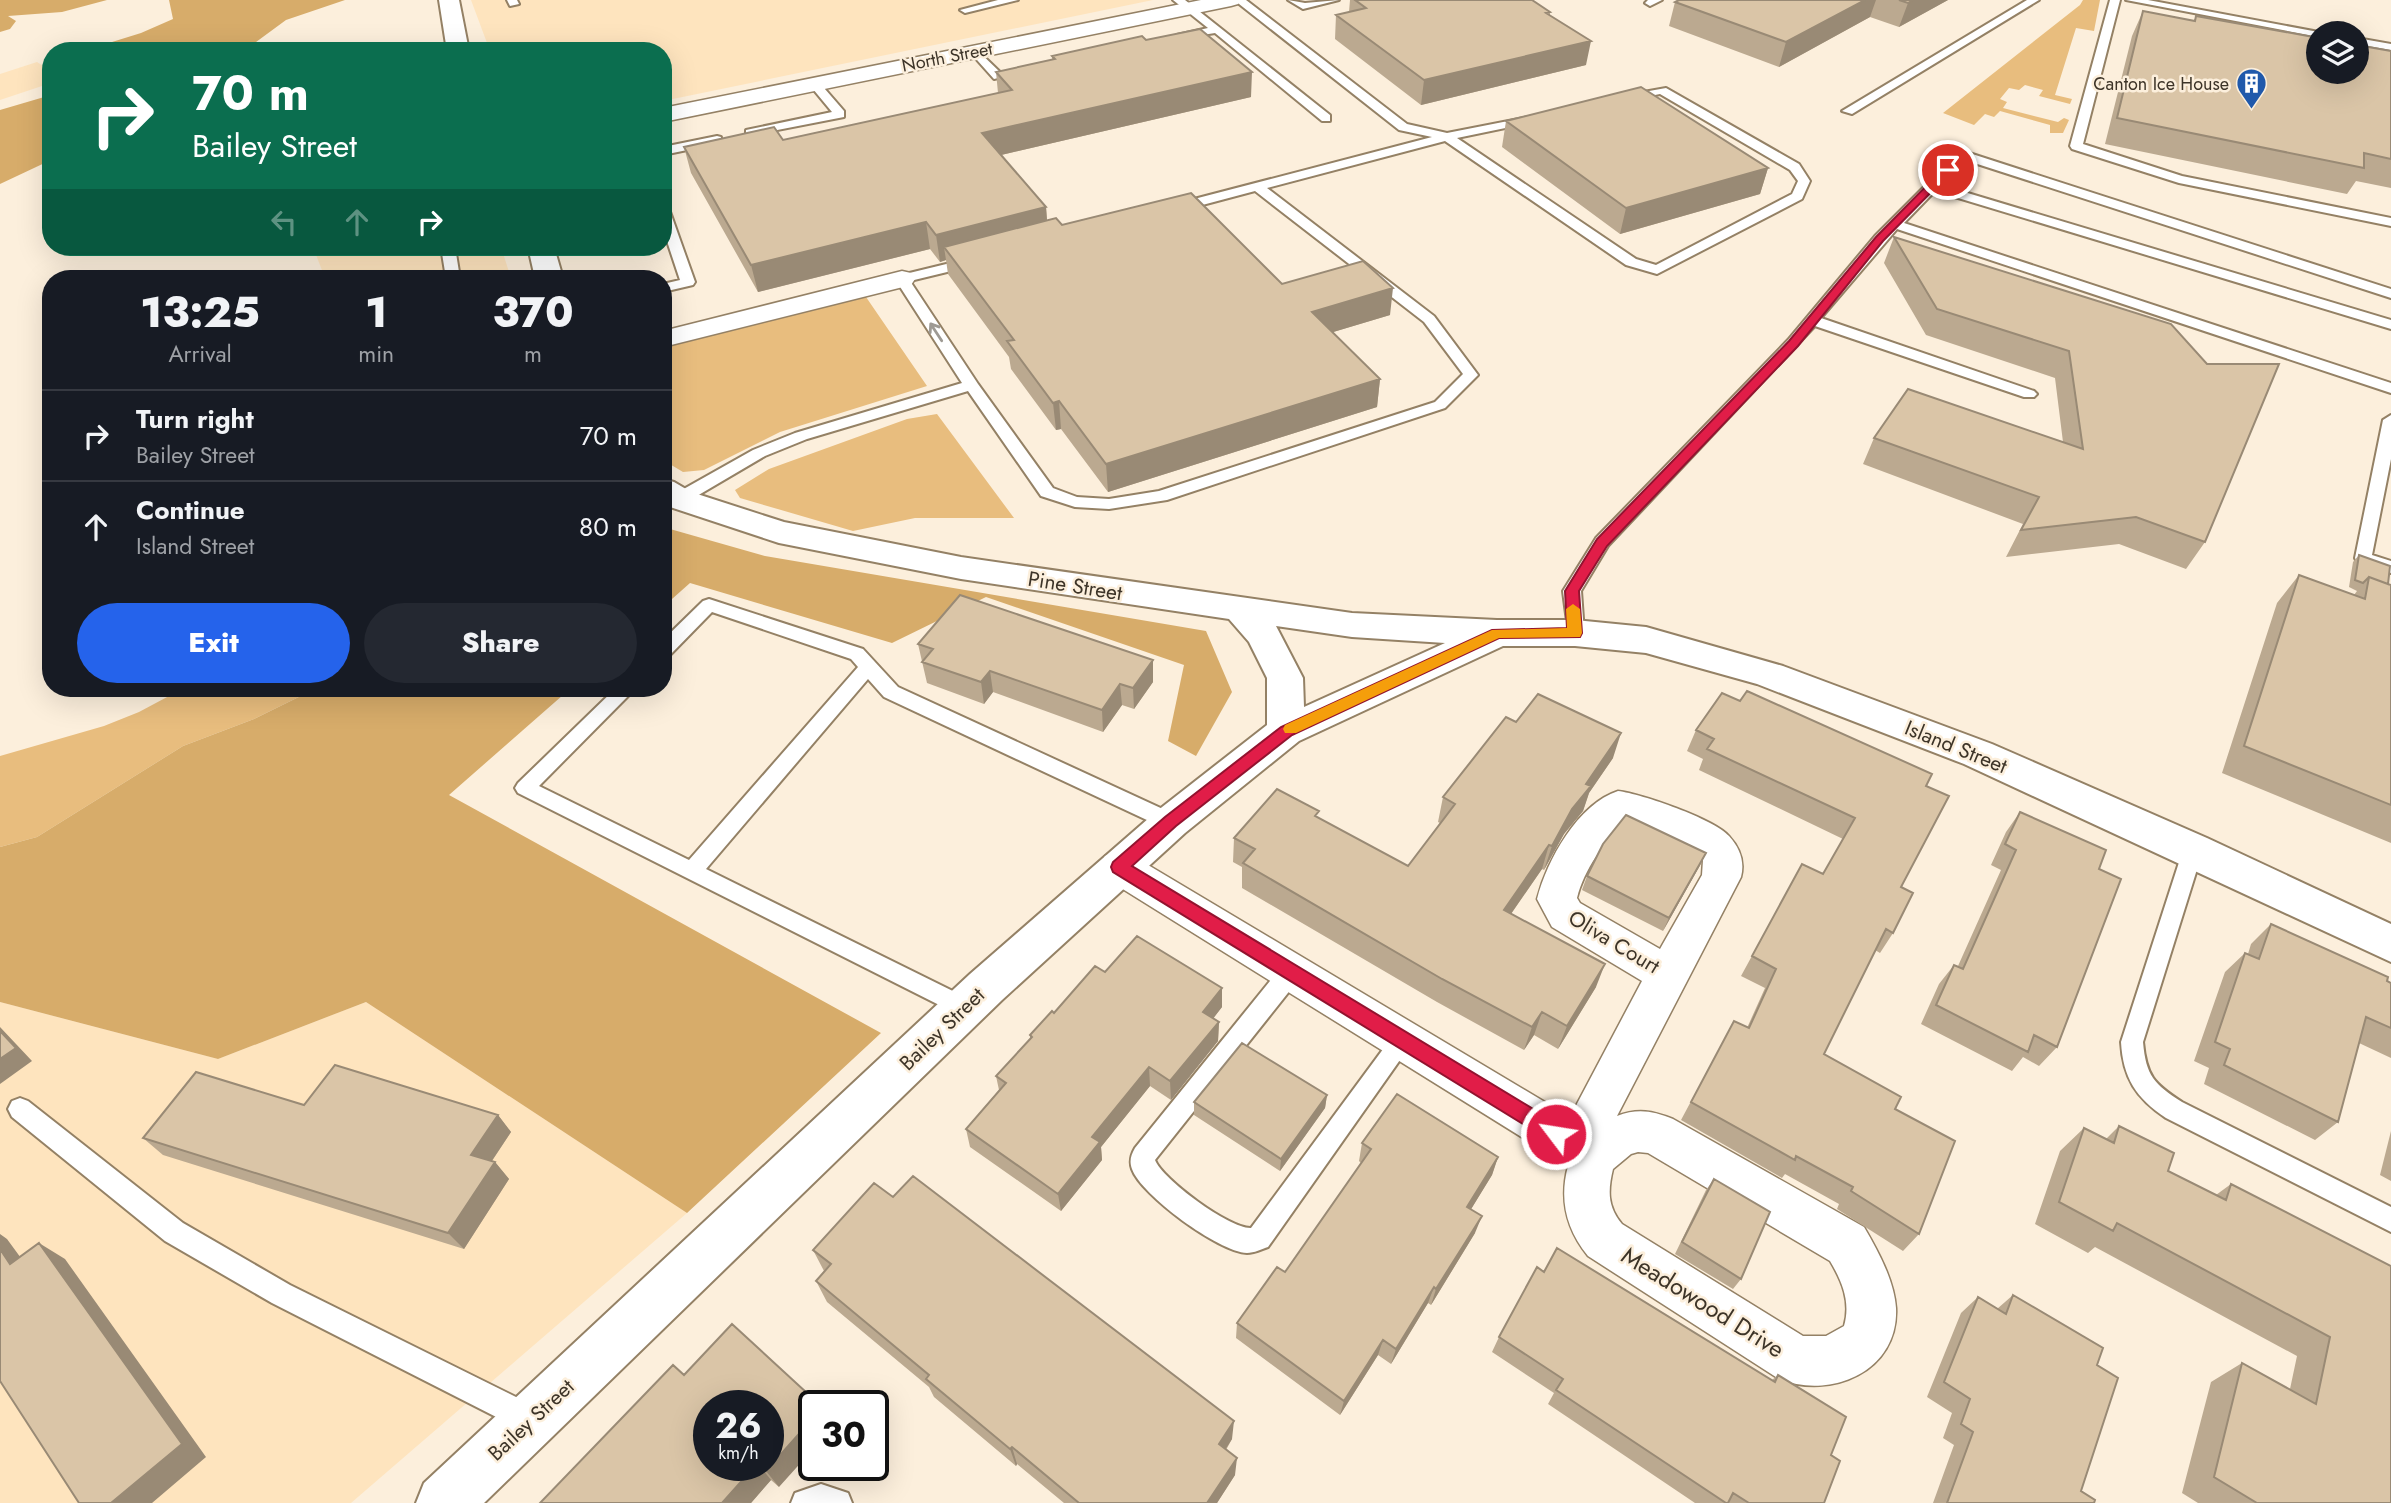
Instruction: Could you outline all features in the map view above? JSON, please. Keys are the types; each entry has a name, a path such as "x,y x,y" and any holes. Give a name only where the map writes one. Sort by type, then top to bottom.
{"street":[{"path":"449,0 456,42"},
{"name":"North Street","path":"672,113 975,51 1184,4 1231,0"},
{"path":"672,337 902,279"},
{"name":"Pine Street","path":"672,494 779,532 948,566 1352,625 1497,633"},
{"path":"1241,610 1264,636 1285,678 1286,731"},
{"name":"Island Street","path":"1497,633 1575,633 1646,640 1770,675 1978,754 2193,850 2391,944"},
{"name":"Bailey Street","path":"444,1503 964,1007 1171,822 1286,731 1497,633"},
{"path":"1119,867 1586,1152"},
{"name":"Oliva Court","path":"1586,1152 1667,974"},
{"name":"Meadowood Drive","path":"1635,1130 1657,1134 1847,1244 1860,1263 1873,1313 1867,1335 1856,1352 1840,1361 1818,1364 1797,1361 1605,1240 1593,1228 1588,1215 1586,1152 1635,1130"}],"lane":[{"path":"965,10 1013,0"},
{"path":"1239,0 1403,127 1447,137 1631,262 1657,270 1797,196 1804,181 1795,167 1662,90 1609,102"},
{"path":"1293,0 1303,6 1334,0"},
{"path":"1848,111 2034,0"},
{"path":"2115,0 2076,146 2179,179 2391,222"},
{"path":"2131,0 2306,32"},
{"path":"1184,4 1326,118"},
{"path":"2214,15 2226,30"},
{"path":"1162,41 1217,29"},
{"path":"2369,42 2391,47"},
{"path":"2369,44 2373,43"},
{"path":"975,51 998,77 1025,71"},
{"path":"672,149 840,114 814,83"},
{"path":"1164,211 1447,137 1541,117"},
{"path":"1575,633 1572,591 1602,542 1813,320 1895,224 1963,155 2391,294"},
{"path":"1932,186 2391,325"},
{"path":"980,259 902,279 971,385 1047,492 1075,502 1109,504 1161,496 1440,405 1471,375 1429,319 1257,187"},
{"path":"1895,224 2391,388"},
{"path":"672,235 688,282 672,286"},
{"path":"1813,320 2029,394"},
{"path":"672,494 801,436 971,385"},
{"path":"2391,420 2363,558 2391,567"},
{"path":"672,642 709,605 857,654 891,692 1171,822"},
{"path":"693,870 869,666"},
{"path":"617,697 525,788 964,1007"},
{"path":"2193,850 2132,1042 2132,1063 2138,1081 2153,1097 2174,1110 2391,1220"},
{"path":"1291,972 1143,1156 1142,1165 1156,1184 1224,1232 1247,1242 1259,1238 1403,1040"},
{"path":"20,1109 174,1232 281,1294 532,1420"},
{"path":"805,1503 821,1498 838,1503"}],"shaded area":[{"path":"0,0 107,0 62,12 8,16 16,21 10,29 0,32"},
{"path":"169,0 345,0 286,20 256,42 112,42 173,19"},
{"path":"471,0 1153,0 672,99 672,42 487,42"},
{"path":"2083,0 2100,0 2094,31 2076,28 2055,95 2072,99 2070,104 2039,96 2043,90 2025,85 2019,90 2009,88 2000,99 2007,102 2003,108 2058,122 2064,118 2069,120 2063,133 2050,133 2050,125 2000,111 1994,117 1985,114 1974,125 1943,113 2080,5"},
{"path":"37,62 42,65 42,86 0,100 0,74"},
{"path":"42,98 42,164 0,184 0,110"},
{"path":"316,256 504,256 508,270 322,270"},
{"path":"866,297 927,386 780,432 704,470 683,472 672,465 672,343"},
{"path":"937,414 1014,518 915,518 853,531 740,498 735,490 769,469 907,419"},
{"path":"672,530 765,556 1206,631 1232,692 1196,756 1168,741 1184,665 986,597 892,643 690,583 672,599"},
{"path":"167,697 299,697 254,719 183,746 37,837 0,847 0,756 104,726"},
{"path":"299,697 561,697 449,795 881,1033 687,1213 366,1002 218,1059 0,1002 0,847 37,837 183,746 254,719"},
{"path":"0,1002 218,1059 366,1002 687,1213 351,1503 0,1503"}],"building":[{"path":"1355,0 1532,0 1550,12 1546,13 1591,41 1424,80 1336,15 1366,8"},
{"path":"1865,0 1786,42 1675,2"},
{"name":"Canton Ice House","path":"2143,11 2195,21 2196,16 2306,36 2306,84 2369,84 2369,47 2391,51 2391,159 2364,153 2364,168 2117,118"},
{"path":"1200,29 1252,72 982,133 1046,207 936,235 926,222 751,265 684,147 774,127 783,140 1012,90 996,72 1055,59 1052,56 1142,36 1146,40"},
{"path":"1641,87 1768,168 1626,208 1506,121"},
{"path":"1191,193 1282,284 1363,261 1393,288 1312,312 1380,379 1106,464 1059,401 1053,403 1007,341 1014,340 944,247 1056,218 1062,225"},
{"path":"1894,237 2171,324 2207,364 2279,364 2205,542 2136,517 2021,530 2039,497 1874,438 1908,389 2083,449 2069,351 1937,309"},
{"path":"2359,555 2390,566 2388,584 2369,577 2363,583 2355,580"},
{"path":"2299,575 2365,599 2369,577 2391,585 2391,805 2244,746"},
{"path":"960,595 1153,660 1133,688 1120,684 1102,710 990,671 981,682 922,662 933,649 918,644"},
{"path":"1747,691 1932,774 1926,786 1949,796 1901,887 1913,893 1893,933 1886,929 1824,1054 1901,1097 1895,1109 1955,1141 1919,1234 1851,1191 1853,1187 1796,1156 1795,1160 1691,1102 1734,1021 1749,1028 1776,969 1752,956 1802,864 1823,874 1855,818 1707,749 1714,739 1696,730 1722,693 1740,701"},
{"path":"1538,694 1621,733 1586,784 1591,786 1572,809 1552,846 1549,845 1504,910 1605,964 1567,1026 1542,1012 1532,1027 1442,979 1243,863 1255,849 1234,838 1277,789 1319,811 1315,816 1408,866 1455,804 1443,797 1506,717 1516,722"},
{"path":"2020,812 2106,850 2099,869 2121,879 2057,1047 2034,1035 2028,1052 1936,1005 1954,965 1963,969 2016,850 2005,844"},
{"path":"1626,815 1706,853 1669,918 1587,876 1603,844"},
{"path":"2271,924 2388,977 2387,981 2391,983 2391,1028 2366,1017 2338,1122 2224,1065 2230,1049 2215,1042 2245,953 2259,959"},
{"path":"1137,936 1222,988 1203,1012 1219,1022 1170,1081 1149,1067 1092,1137 1100,1142 1058,1194 966,1129 1006,1083 996,1076 1032,1037 1030,1035 1052,1011 1054,1013 1095,966 1105,972"},
{"path":"0,1031 16,1048 0,1059"},
{"path":"1242,1043 1327,1095 1281,1159 1194,1102"},
{"path":"335,1065 498,1115 471,1155 495,1162 448,1233 143,1138 196,1072 304,1105"},
{"path":"1397,1094 1498,1157 1467,1207 1482,1216 1436,1289 1434,1287 1396,1349 1383,1340 1344,1401 1237,1323 1277,1267 1285,1272 1371,1149 1362,1143"},
{"path":"2119,1126 2174,1153 2168,1171 2226,1200 2231,1184 2391,1266 2391,1503 2257,1503 2214,1477 2242,1363 2316,1404 2330,1337 2117,1223 2113,1231 2059,1202 2084,1128 2114,1143"},
{"path":"913,1176 1234,1421 1219,1444 1237,1458 1207,1503 1079,1503 926,1379 929,1375 816,1281 831,1264 813,1250 874,1183 893,1197"},
{"path":"1714,1179 1770,1212 1741,1279 1682,1242"},
{"path":"39,1243 182,1444 111,1503 79,1503 0,1381 0,1249 10,1264"},
{"path":"1557,1248 1775,1382 1778,1375 1846,1417 1831,1455 1840,1461 1824,1503 1749,1503 1733,1493 1726,1503 1556,1390 1563,1379 1499,1337 1537,1267 1544,1272"},
{"path":"2013,1295 2103,1348 2097,1365 2118,1378 2081,1491 2095,1500 2094,1503 1947,1503 1973,1432 1961,1424 1970,1399 1944,1382 1978,1297 2006,1314"},
{"path":"732,1324 804,1390 798,1390 798,1435 784,1451 784,1390 693,1390 693,1481 742,1481 722,1503 540,1503 673,1365 684,1375"}],"slow traffic":[{"path":"1291,729 1497,633 1575,633 1573,609"}],"place":[{"name":"Canton Ice House","path":"2252,111"}],"route":[{"path":"1556,1134 1119,867 1286,731 1497,633 1575,633 1572,591 1602,542 1793,343 1880,239 1948,170"}]}
